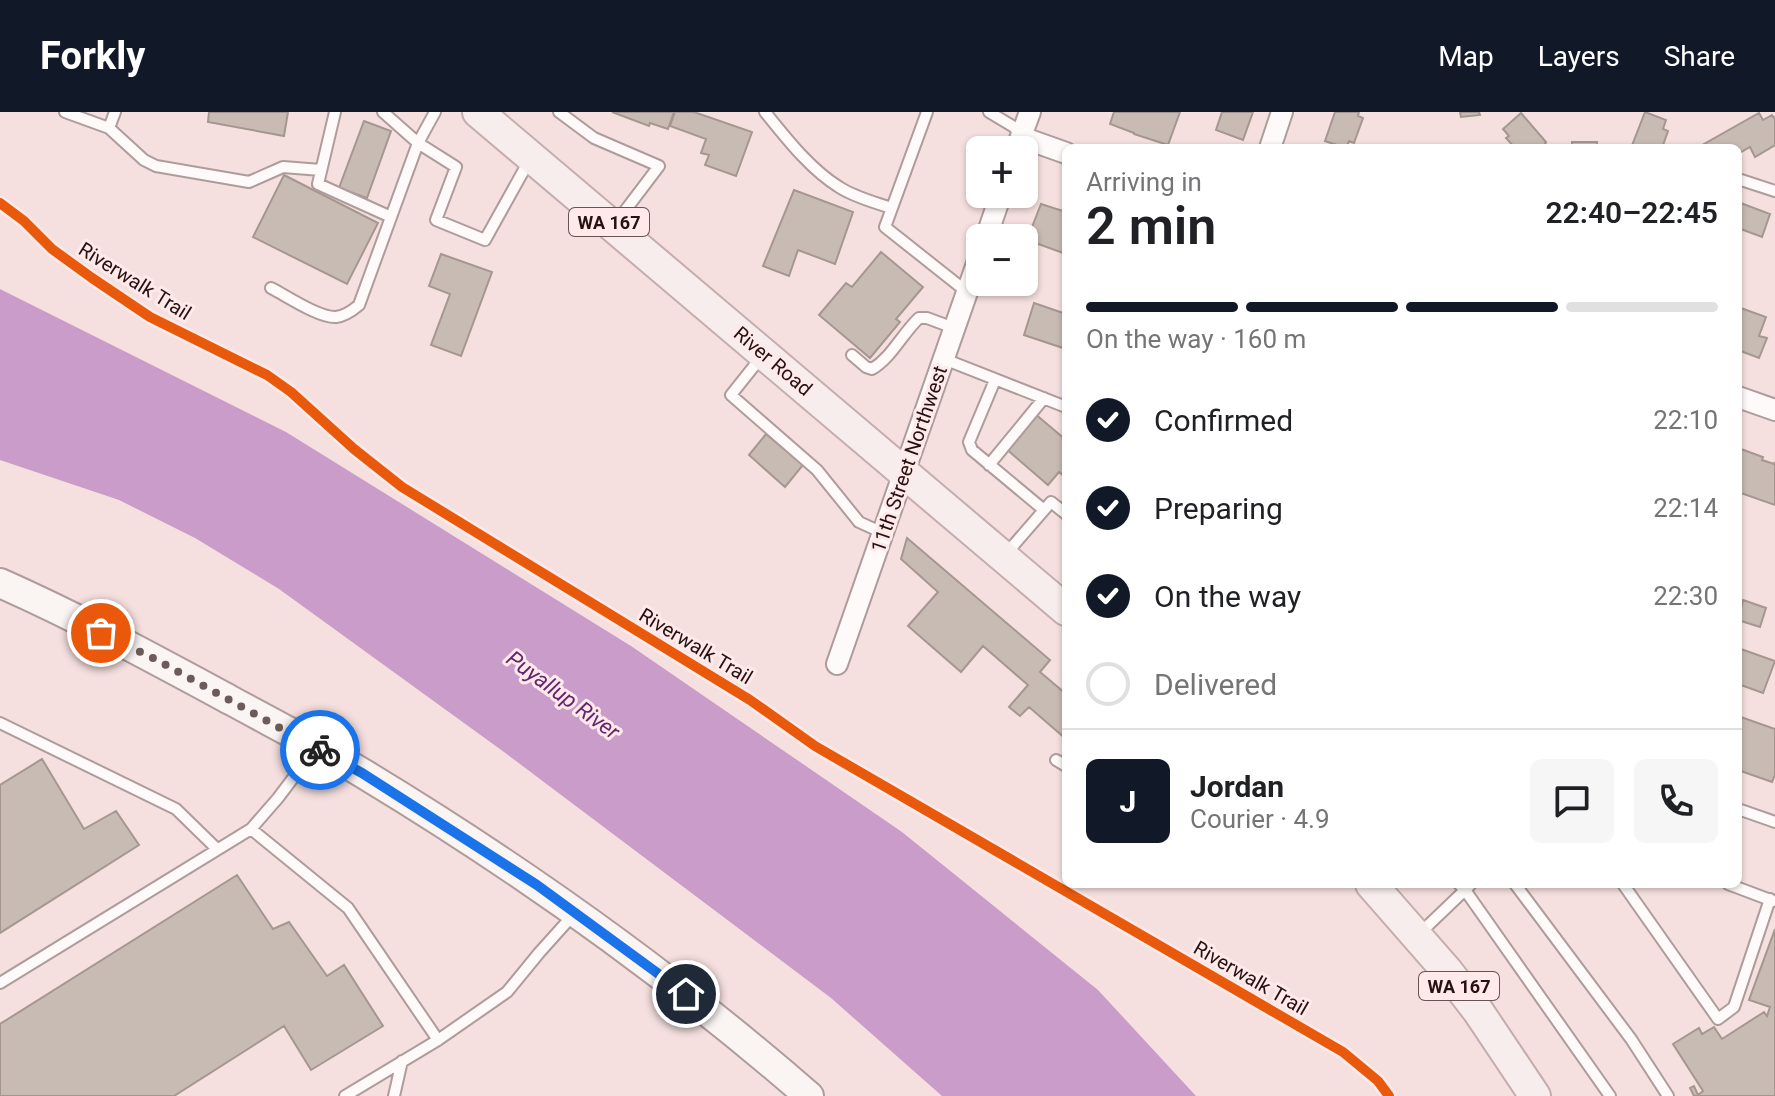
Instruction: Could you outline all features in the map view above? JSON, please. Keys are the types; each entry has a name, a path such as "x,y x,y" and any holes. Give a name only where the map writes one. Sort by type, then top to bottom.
{"main road":[{"name":"River Road","path":"478,112 1062,607"},
{"name":"WA 167","path":"1375,888 1478,1011 1535,1096"}],"street":[{"path":"1022,136 1030,112"},
{"path":"1271,144 1282,112"},
{"path":"1038,148 1062,152"},
{"name":"11th Street Northwest","path":"837,664 966,295"},
{"path":"1742,398 1775,410"},
{"path":"0,583 155,659 362,773 576,913 686,994 809,1096"}],"lane":[{"path":"65,112 109,128 144,160 156,166 249,182 283,167 321,170"},
{"path":"109,128 115,112"},
{"path":"335,112 318,184 391,217"},
{"path":"383,112 418,143 456,167 436,220 485,240 531,156"},
{"path":"271,288 326,317 349,313 359,305 418,143 435,112"},
{"path":"559,112 594,138 659,166 613,226"},
{"path":"765,112 802,156 828,179 842,189 891,208"},
{"path":"927,112 885,227 966,291"},
{"path":"989,112 1014,127 1017,136"},
{"path":"1742,180 1775,191"},
{"path":"852,355 872,369 889,355 919,318 954,328"},
{"path":"764,353 731,395 817,470 859,522 883,533"},
{"path":"944,359 1062,405"},
{"path":"995,380 969,442 972,450 1044,510"},
{"path":"989,465 1044,398"},
{"path":"1003,557 1051,502 1062,511"},
{"path":"0,723 176,809 217,849"},
{"path":"0,983 251,829 316,747"},
{"path":"1742,810 1775,822"},
{"path":"251,829 348,908 438,1040"},
{"path":"1417,936 1463,888"},
{"path":"1466,888 1610,1096"},
{"path":"1518,888 1631,1039 1668,1096"},
{"path":"1626,888 1718,1019 1734,1007 1772,900 1739,888"},
{"path":"345,1096 438,1040 507,992 576,913"},
{"path":"394,1096 402,1061"}],"water":[{"name":"Puyallup River","path":"0,289 286,432 631,646 902,832 1098,990 1196,1096 942,1096 831,998 504,752 279,589 195,538 119,500 0,460"}],"building":[{"path":"209,112 288,112 284,136 208,122"},
{"path":"612,112 674,112 668,129 650,123 649,126"},
{"path":"675,112 694,112 752,132 736,176 705,165 709,155 701,153 706,139 670,126"},
{"path":"1114,112 1180,112 1168,144 1110,124"},
{"path":"1222,112 1253,112 1243,140 1216,130"},
{"path":"1335,112 1359,112 1358,116 1363,118 1354,143 1325,141"},
{"path":"1460,112 1479,112 1480,115 1461,117"},
{"path":"1645,112 1666,120 1663,129 1668,131 1663,144 1633,144"},
{"path":"1521,113 1546,144 1511,144 1503,129"},
{"path":"1759,113 1763,120 1772,115 1775,119 1775,145 1755,157 1750,147 1742,152 1742,144 1704,144"},
{"path":"364,121 391,131 367,198 339,188"},
{"path":"1572,142 1597,142 1597,144"},
{"path":"284,175 378,223 347,284 253,237"},
{"path":"794,190 853,212 835,264 798,250 789,276 763,266"},
{"path":"1041,204 1062,211 1062,253 1038,244 1038,224 1033,224"},
{"path":"1742,204 1770,214 1762,237 1742,230"},
{"path":"881,252 923,287 896,319 900,322 870,358 819,315 846,283 852,287"},
{"path":"441,254 492,272 461,356 431,345 450,294 429,286"},
{"path":"1034,303 1062,313 1062,348 1024,335"},
{"path":"1742,308 1766,317 1759,336 1767,338 1759,358 1742,352"},
{"path":"1034,413 1062,437 1062,475 1059,472 1048,485 1005,448"},
{"path":"766,434 803,465 785,487 749,455"},
{"path":"1742,449 1763,457 1762,460 1775,462 1775,505 1742,493"},
{"path":"907,538 1050,660 1040,672 1062,691 1062,736 1029,707 1020,716 1009,707 1028,685 983,646 961,672 908,626 938,592 901,559"},
{"path":"1743,600 1766,608 1760,627 1742,621"},
{"path":"1742,649 1775,661 1763,693 1742,685"},
{"path":"1742,717 1775,729 1775,775 1772,782 1742,771"},
{"path":"42,759 84,829 116,811 139,845 0,933 0,785"},
{"path":"237,875 273,929 289,922 327,976 344,965 383,1026 311,1070 284,1026 174,1096 0,1096 0,1024"},
{"path":"1775,929 1775,1096 1694,1096 1690,1088 1694,1086 1698,1095 1703,1091 1673,1044 1699,1028 1702,1034 1714,1027 1722,1039 1764,1012 1767,1016 1770,1007 1749,1000"}],"cycle path":[{"name":"Riverwalk Trail","path":"0,203 24,221 52,249 150,317 267,375 402,487 750,700 815,746 1343,1052 1378,1081 1389,1096"}],"way so far":[{"path":"101,633 155,659 320,750"}],"route":[{"path":"320,750 362,773 537,885 686,994"}]}
